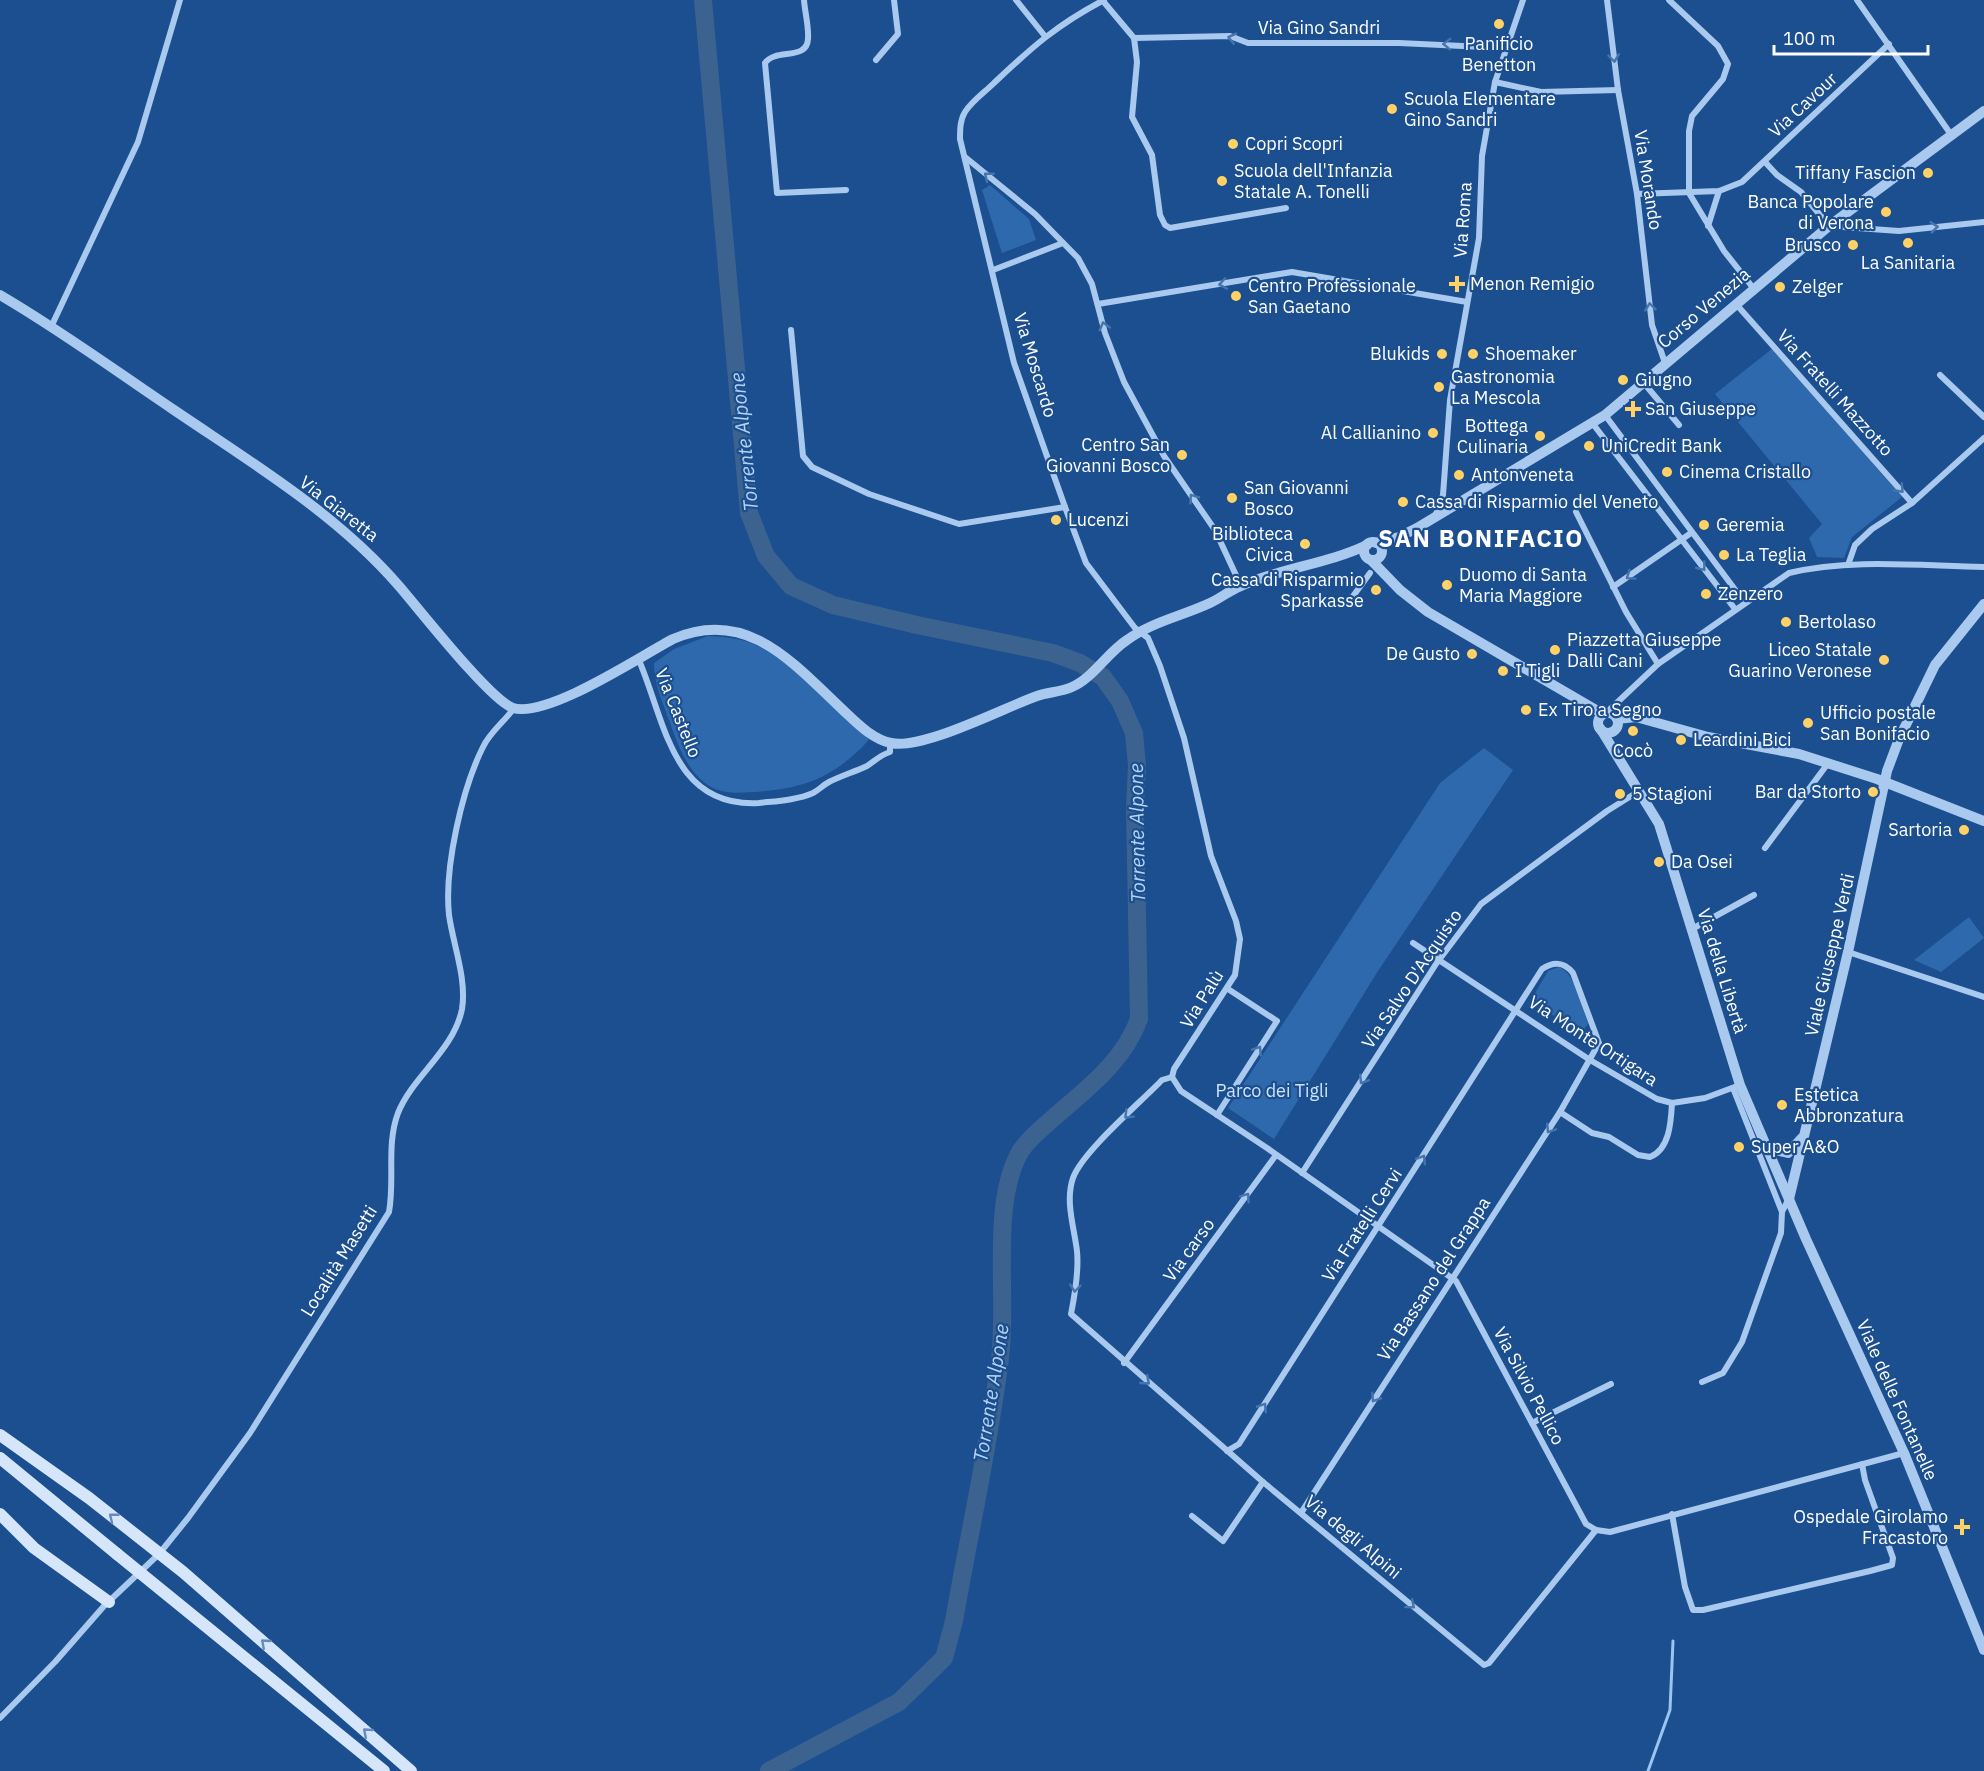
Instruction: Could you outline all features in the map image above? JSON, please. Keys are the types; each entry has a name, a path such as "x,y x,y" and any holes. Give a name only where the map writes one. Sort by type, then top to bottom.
{"main road":[{"path":"0,1435 90,1498 159,1554 411,1771"},
{"path":"0,1458 384,1771"},
{"path":"0,1514 34,1548 109,1602"}],"street":[{"path":"52,325 138,142 180,0"},
{"path":"804,0 808,39 806,47 799,52 773,55 765,63 777,193 846,190"},
{"path":"876,60 898,34 894,0"},
{"path":"1016,0 1044,35"},
{"path":"1104,0 1134,38 1137,62 1132,117 1152,155 1160,214 1165,225 1170,228 1286,208"},
{"name":"Via Moscardo","path":"1104,0 1074,15 1044,35 965,112 960,129 964,157 1014,363 1065,507 1086,563 1140,632"},
{"name":"Via Roma","path":"1436,516 1443,495 1450,400 1479,238 1482,156 1495,82 1523,0"},
{"name":"Via Morando","path":"1607,0 1618,90 1637,194 1652,325 1665,363"},
{"path":"1669,0 1718,46 1728,64 1723,79 1692,116 1688,141 1689,193 1724,251 1754,289"},
{"path":"1857,0 1952,136"},
{"name":"Via Gino Sandri","path":"1134,38 1230,36 1248,43 1399,43 1505,48"},
{"name":"Via Cavour","path":"1719,191 1742,182 1889,44"},
{"path":"1495,82 1541,92 1618,90"},
{"name":"Corso Venezia","path":"1374,553 1593,424 1829,225 1984,111"},
{"path":"964,157 1035,214 1078,258 1092,284 1105,333 1124,382 1164,456 1215,530 1241,586"},
{"path":"1765,162 1801,192 1829,225 1899,231 1984,222"},
{"path":"1637,194 1719,191 1708,226"},
{"path":"993,270 1063,243"},
{"path":"1098,304 1292,272 1467,302"},
{"name":"Via Giaretta","path":"0,295 52,325 304,500 372,555 486,686 514,708"},
{"name":"Via Fratelli Mazzotto","path":"1736,303 1912,502"},
{"path":"791,330 803,456 812,467 869,494 959,524 1065,507"},
{"path":"1940,375 1984,417"},
{"path":"1643,382 1679,425"},
{"path":"1605,415 1745,603"},
{"path":"1593,424 1735,609"},
{"path":"1848,566 1855,545 1872,529 1912,502 1984,438"},
{"path":"1644,491 1654,483"},
{"path":"1576,512 1613,587 1658,664"},
{"path":"1613,587 1692,533"},
{"path":"890,743 904,744 926,738 1049,692 1073,687 1140,632 1210,603 1241,586 1335,556 1374,553 1392,582 1428,612 1606,719 1636,717 1707,737 1799,754 1829,762 1984,822"},
{"path":"1606,719 1618,699 1658,664 1789,573 1810,568 1848,566 1984,567"},
{"path":"1348,603 1370,573"},
{"name":"Viale Giuseppe Verdi","path":"1789,1199 1848,952 1885,782 1899,739 1935,666 1984,604"},
{"name":"Via Castello","path":"701,628 734,630 749,634 769,646 807,676 869,734 890,743 890,752 813,793 783,801 747,803 724,798 706,791 688,776 676,761 638,658 673,639 701,628"},
{"name":"Via Palù","path":"1071,1314 1077,1251 1070,1195 1072,1179 1078,1167 1092,1151 1162,1080 1172,1077 1174,1069 1228,989 1235,975 1239,953 1236,921 1211,856 1184,738 1171,693 1148,638 1140,632"},
{"path":"514,708 527,710 561,701 638,658"},
{"name":"Località Masetti","path":"0,1718 109,1602 159,1554 250,1433 389,1212 392,1196 391,1147 398,1114 455,1029 462,1008 462,990 449,916 447,882 462,808 469,781 484,745 514,708"},
{"name":"Via della Libertà","path":"1606,719 1617,725 1612,744 1616,757 1659,824 1692,929 1736,1087 1768,1148 1773,1168 1789,1199"},
{"name":"Via della Libertà","path":"1606,719 1616,757"},
{"path":"1765,848 1829,762"},
{"name":"Via Salvo D'Acquisto","path":"1302,1173 1436,964 1441,962 1481,904 1607,810 1639,791"},
{"path":"1692,929 1754,895"},
{"name":"Via Monte Ortigara","path":"1413,943 1590,1060 1657,1099 1672,1102 1705,1098 1736,1087"},
{"path":"1848,952 1984,998"},
{"name":"Via Fratelli Cervi","path":"1227,1451 1239,1444 1542,969 1558,963"},
{"name":"Via Bassano del Grappa","path":"1301,1513 1451,1277 1560,1112 1599,1043 1573,973 1567,966 1558,963"},
{"path":"1216,1115 1277,1021 1228,989"},
{"name":"Via Silvio Pellico","path":"1172,1077 1181,1091 1380,1226 1456,1281 1586,1524 1596,1530"},
{"path":"1702,1382 1723,1372 1742,1342 1781,1233 1782,1212 1773,1168 1736,1087"},
{"path":"1560,1112 1592,1133 1609,1137 1638,1155 1650,1157 1661,1150 1667,1136 1672,1102"},
{"name":"Viale Giuseppe Verdi","path":"1773,1168 1804,1136"},
{"path":"1768,1148 1788,1153"},
{"name":"Via carso","path":"1125,1363 1276,1155"},
{"path":"1782,1212 1789,1199"},
{"name":"Viale delle Fontanelle","path":"1789,1199 1904,1453 1984,1650"},
{"name":"Via degli Alpini","path":"1071,1314 1263,1482 1481,1663 1489,1664 1596,1530"},
{"path":"1532,1423 1611,1384"},
{"path":"1596,1530 1610,1532 1904,1453"},
{"path":"1672,1514 1685,1587 1694,1610 1703,1610 1870,1571 1892,1564 1893,1558 1865,1480 1862,1464"},
{"path":"1192,1516 1223,1541 1263,1482"}],"green space":[{"path":"990,185 1029,219 1036,240 1002,253 982,190"},
{"path":"1773,348 1902,497 1852,537 1844,558 1817,557 1809,538 1822,524 1715,394"},
{"path":"708,636 746,641 773,655 816,689 869,739 841,765 801,785 771,791 743,793 713,788 690,767 680,749 659,692 654,663 674,649"},
{"name":"Parco dei Tigli","path":"1484,748 1513,770 1378,971 1274,1139 1228,1108 1440,783"},
{"path":"1969,917 1984,938 1941,972 1914,960"},
{"path":"1559,967 1570,976 1581,1000 1588,1024 1580,1034 1531,1000 1548,971"}],"waterway":[{"name":"Torrente Alpone","path":"703,0 749,513 766,556 791,586 833,605 1053,653 1080,663 1103,677 1120,701 1134,733 1137,765 1135,808 1139,1019 1132,1035 1113,1062 1090,1086 1030,1139 1020,1152 1011,1174 1005,1198 1003,1224 1000,1358 985,1457 954,1621 944,1658 899,1702 769,1771"},
{"path":"1648,1771 1670,1710 1673,1641"}],"place":[{"name":"Panificio Benetton","path":"1499,24"},
{"name":"Scuola Elementare Gino Sandri","path":"1392,109"},
{"name":"Copri Scopri","path":"1233,144"},
{"name":"Tiffany Fascion","path":"1928,173"},
{"name":"Scuola dell'Infanzia Statale A. Tonelli","path":"1222,181"},
{"name":"Banca Popolare di Verona","path":"1886,212"},
{"name":"La Sanitaria","path":"1908,243"},
{"name":"Brusco","path":"1853,245"},
{"name":"Menon Remigio","path":"1457,284"},
{"name":"Zelger","path":"1780,287"},
{"name":"Centro Professionale San Gaetano","path":"1236,296"},
{"name":"Blukids","path":"1442,354"},
{"name":"Shoemaker","path":"1473,354"},
{"name":"Giugno","path":"1623,380"},
{"name":"Gastronomia La Mescola","path":"1439,387"},
{"name":"San Giuseppe","path":"1633,409"},
{"name":"Al Callianino","path":"1433,433"},
{"name":"Bottega Culinaria","path":"1540,436"},
{"name":"UniCredit Bank","path":"1589,446"},
{"name":"Centro San Giovanni Bosco","path":"1182,455"},
{"name":"Cinema Cristallo","path":"1667,472"},
{"name":"Antonveneta","path":"1459,475"},
{"name":"San Giovanni Bosco","path":"1232,498"},
{"name":"Cassa di Risparmio del Veneto","path":"1403,502"},
{"name":"Lucenzi","path":"1056,520"},
{"name":"Geremia","path":"1704,525"},
{"name":"Biblioteca Civica","path":"1305,544"},
{"name":"La Teglia","path":"1724,555"},
{"name":"Duomo di Santa Maria Maggiore","path":"1447,585"},
{"name":"Cassa di Risparmio Sparkasse","path":"1376,590"},
{"name":"Zenzero","path":"1706,594"},
{"name":"Bertolaso","path":"1786,622"},
{"name":"Piazzetta Giuseppe Dalli Cani","path":"1555,650"},
{"name":"De Gusto","path":"1472,654"},
{"name":"Liceo Statale Guarino Veronese","path":"1884,660"},
{"name":"I Tigli","path":"1503,671"},
{"name":"Ex Tiro a Segno","path":"1526,710"},
{"name":"Ufficio postale San Bonifacio","path":"1808,723"},
{"name":"Cocò","path":"1633,731"},
{"name":"Leardini Bici","path":"1681,740"},
{"name":"Bar da Storto","path":"1873,792"},
{"name":"5 Stagioni","path":"1620,794"},
{"name":"Sartoria","path":"1964,830"},
{"name":"Da Osei","path":"1659,862"},
{"name":"Estetica Abbronzatura","path":"1782,1105"},
{"name":"Super A&O","path":"1739,1147"},
{"name":"Ospedale Girolamo Fracastoro","path":"1962,1527"}],"district":[{"name":"SAN BONIFACIO","path":"1481,539"}]}
